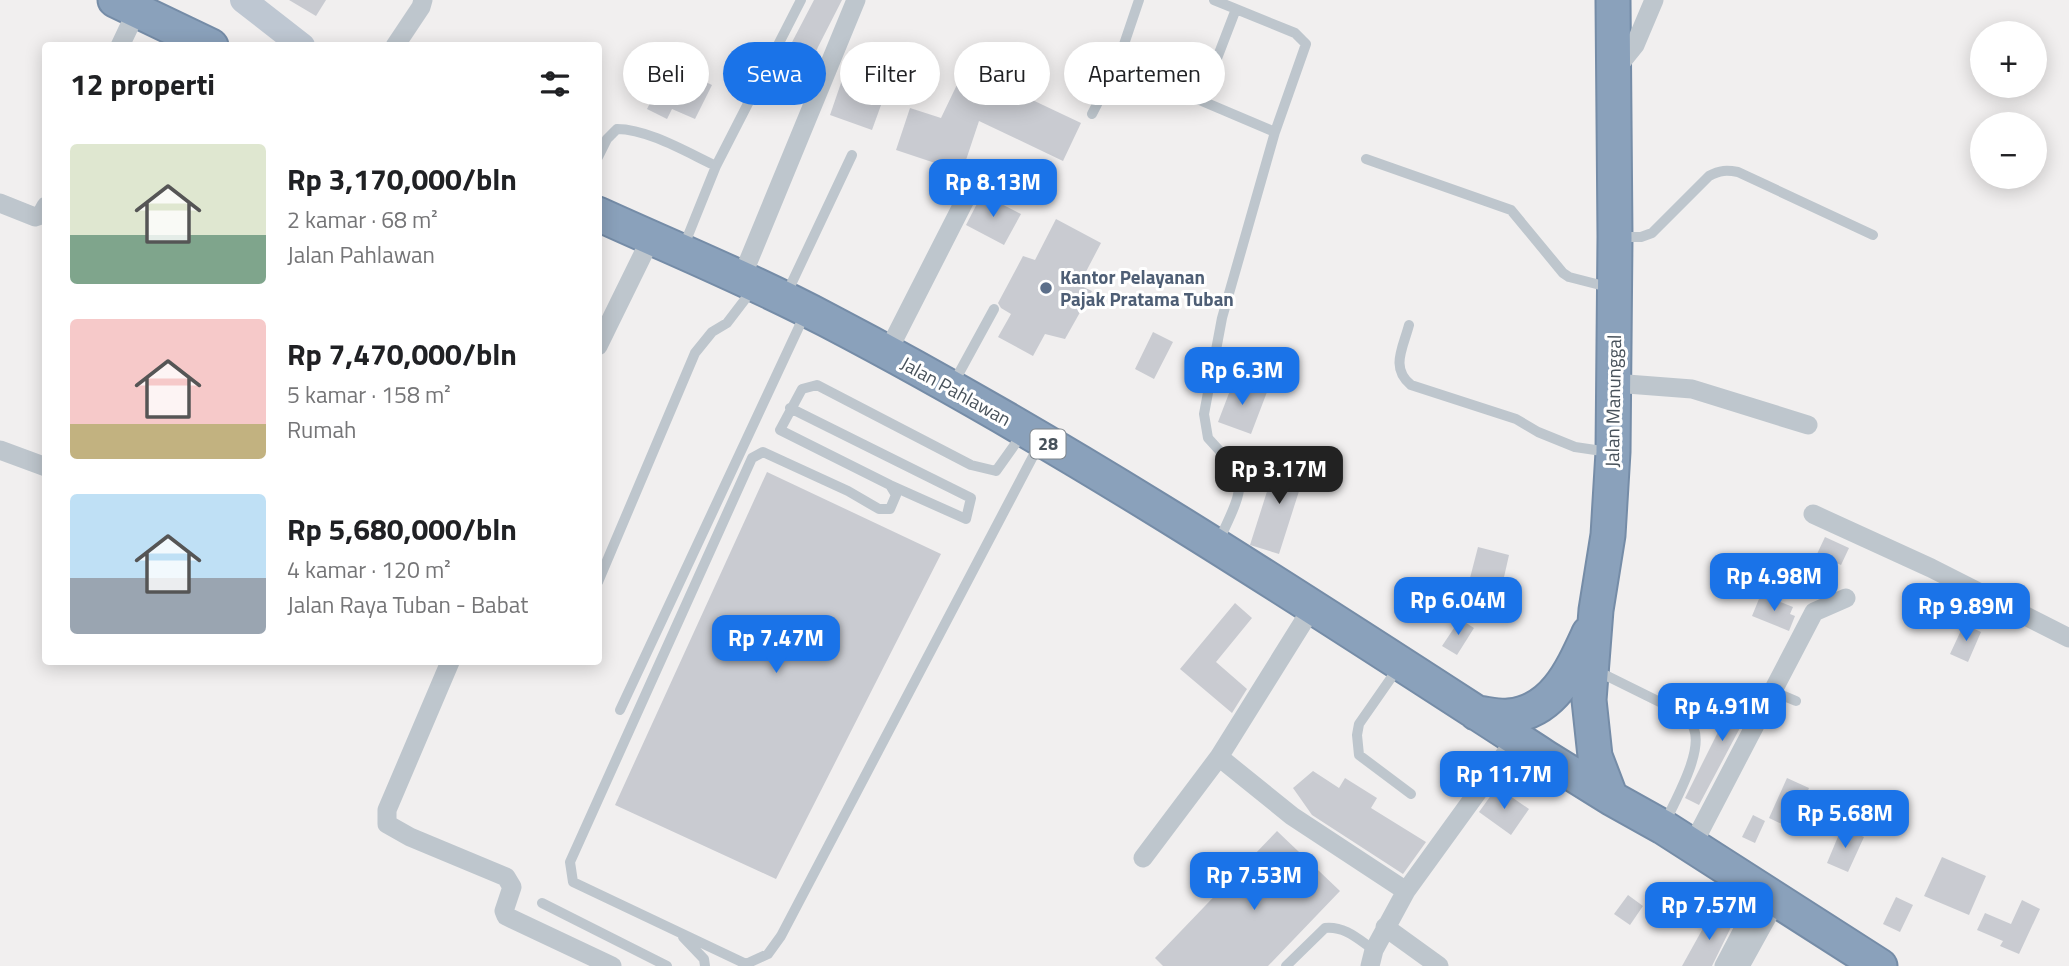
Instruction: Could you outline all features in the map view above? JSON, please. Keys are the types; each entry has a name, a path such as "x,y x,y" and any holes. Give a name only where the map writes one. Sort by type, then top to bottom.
{"highway":[{"name":"Jalan Manunggal","path":"1611,798 1598,769 1592,740 1589,700 1596,610 1608,535 1613,452 1613,0"},
{"path":"126,5 203,42"},
{"name":"Jalan Pahlawan","path":"602,216 772,293 1034,435 1217,547 1611,798"},
{"path":"1476,713 1506,716 1528,712 1546,703 1576,659 1596,610"},
{"name":"28","path":"1611,798 1663,827 1880,966"}],"main road":[{"path":"257,5 298,42"}],"street":[{"path":"398,42 423,0"},
{"path":"772,293 856,0"},
{"path":"1614,71 1635,45 1654,0"},
{"path":"121,42 126,5"},
{"path":"887,353 969,192"},
{"path":"0,203 35,217 42,213"},
{"path":"602,338 651,238"},
{"path":"1614,383 1692,389 1808,425"},
{"path":"0,450 42,466"},
{"path":"1813,514 1931,568 2069,638"},
{"path":"1692,846 1814,612 1846,598"},
{"path":"1143,858 1219,757 1312,608"},
{"path":"443,665 387,810 387,824 410,837 506,877 512,887 504,911 506,916 612,966"},
{"path":"1372,958 1385,927 1406,891 1516,738"},
{"path":"1219,757 1292,816 1406,891"},
{"path":"1724,966 1770,895"},
{"path":"1740,966 1770,895"},
{"path":"1385,927 1439,966"}],"lane":[{"path":"681,252 716,166 802,0"},
{"path":"1125,42 1139,0"},
{"path":"1214,0 1295,33 1306,44 1275,132 1222,318 1204,414 1208,438 1238,471 1240,477 1237,496 1217,547"},
{"path":"1223,42 1236,9"},
{"path":"1092,114 1097,105"},
{"path":"1213,105 1275,132"},
{"path":"602,149 617,129 628,129 716,166"},
{"path":"620,710 746,440 772,293 852,155"},
{"path":"1366,159 1511,210 1563,273 1569,277 1615,288"},
{"path":"1615,237 1632,238 1652,233 1709,176 1717,171 1727,170 1738,172 1873,235"},
{"path":"602,573 695,353 712,332 772,293"},
{"path":"951,388 994,309"},
{"path":"1409,325 1398,367 1402,378 1411,385 1507,415 1575,447 1613,452"},
{"path":"790,408 971,498 966,519 890,485 780,430 790,408 802,389 817,385 971,465 996,471 1034,435"},
{"path":"763,452 752,457 570,862 573,882 746,964 768,954 781,936 1034,435"},
{"path":"746,440 763,452 848,491 879,509 890,509 895,500 896,495 890,485"},
{"path":"1401,664 1359,724 1357,745 1359,755 1411,794"},
{"path":"1592,669 1680,712 1691,722 1696,732 1695,753 1663,827"},
{"path":"1771,691 1796,701"},
{"path":"541,903 667,966"},
{"path":"1286,966 1325,928 1337,927 1346,931 1372,958"},
{"path":"678,932 704,959 705,966"}],"building":[{"path":"289,0 326,0 316,16"},
{"path":"814,0 842,0 821,42 792,42"},
{"path":"840,86 840,105 881,105 872,130 830,115"},
{"path":"954,91 954,105 1043,105 1081,123 1063,161 979,121 962,172 896,150 910,108 941,118"},
{"path":"649,105 702,105 695,119 672,109 667,119 647,109"},
{"path":"982,194 1021,214 1004,245 966,225"},
{"name":"Kantor Pelayanan Pajak Pratama Tuban","path":"1056,219 1101,243 1079,285 1092,291 1065,339 1045,334 1033,356 998,337 1011,314 998,303 1023,256 1035,260"},
{"path":"1153,332 1173,342 1154,379 1135,369"},
{"path":"1234,380 1267,392 1251,434 1218,422"},
{"path":"1278,457 1307,466 1279,554 1250,545"},
{"path":"767,472 941,554 776,879 615,805"},
{"path":"1825,537 1849,548 1841,565 1817,554"},
{"path":"1478,547 1509,555 1502,586 1470,578"},
{"path":"1761,594 1793,607 1790,614 1795,616 1789,631 1752,616"},
{"path":"1235,603 1252,618 1216,662 1247,689 1232,713 1180,669"},
{"path":"1460,619 1474,628 1457,655 1442,646"},
{"path":"1964,624 1981,632 1968,662 1950,654"},
{"path":"1742,684 1759,692 1699,805 1685,798"},
{"path":"1313,771 1339,788 1345,778 1377,798 1371,808 1426,842 1403,874 1312,815 1293,788"},
{"path":"1787,778 1809,788 1805,798 1834,811 1828,824 1799,812 1796,819 1788,816 1784,825 1769,818"},
{"path":"1497,787 1529,809 1511,835 1479,812"},
{"path":"1753,815 1765,821 1755,843 1742,837"},
{"path":"1842,827 1864,837 1848,872 1827,863"},
{"path":"1277,831 1340,891 1268,966 1163,966 1155,958"},
{"path":"1942,857 1986,876 1969,915 1924,896"},
{"path":"1628,895 1643,906 1630,925 1614,914"},
{"path":"1896,897 1913,905 1900,932 1883,924"},
{"path":"2022,900 2040,909 2019,954 2000,946 2003,941 1977,930 1985,913 2011,924"},
{"path":"1712,912 1733,923 1712,966 1682,966"}],"place":[{"name":"Kantor Pelayanan Pajak Pratama Tuban","path":"1046,288"}]}
